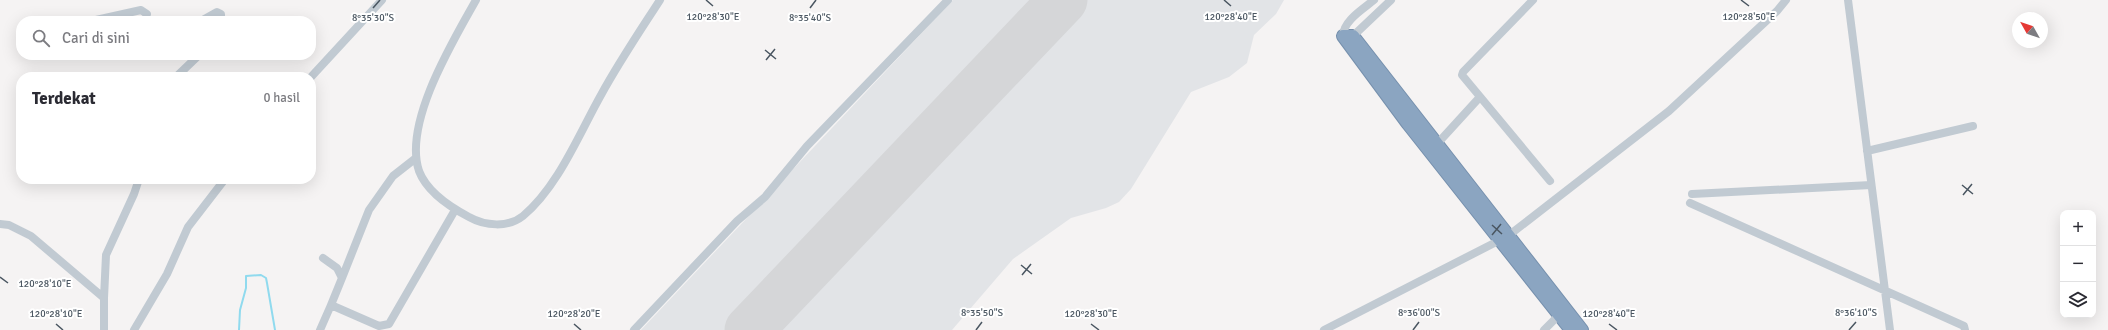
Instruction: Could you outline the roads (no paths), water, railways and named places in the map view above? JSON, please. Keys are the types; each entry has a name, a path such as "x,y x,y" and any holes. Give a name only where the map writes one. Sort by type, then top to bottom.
{"highway":[{"path":"1348,36 1437,144 1465,188"},
{"path":"1348,36 1504,239 1562,311 1582,330"},
{"path":"1562,311 1571,330"}],"street":[{"path":"316,72 382,0"},
{"path":"476,0 456,35 431,87 419,122 415,143 416,158 419,171 430,189 455,210 475,220 497,225 520,218 536,203 556,177 612,74 660,0"},
{"path":"634,330 738,221 765,197 807,146 948,0"},
{"path":"1374,0 1347,23 1343,30 1348,36 1390,0"},
{"path":"1533,0 1462,73 1479,98 1550,181"},
{"path":"1324,330 1504,239 1669,111 1777,11 1786,0"},
{"path":"1848,0 1890,330"},
{"path":"114,16 141,10 147,14 146,16"},
{"path":"210,16 217,12 221,14 221,16"},
{"path":"181,72 194,60"},
{"path":"1437,144 1479,98"},
{"path":"1867,151 1974,126"},
{"path":"320,330 332,305 369,210 393,176 416,158"},
{"path":"104,330 106,255 137,184"},
{"path":"134,330 167,274 188,227 221,184"},
{"path":"1692,194 1871,185"},
{"path":"1690,203 1885,292 1964,326 1965,330"},
{"path":"332,305 378,326 389,324 455,210"},
{"path":"0,224 9,225 31,236 104,298"},
{"path":"323,258 337,268 342,278"},
{"path":"1544,330 1562,311"}],"waterway":[{"path":"239,330 240,310 246,288 246,276 261,275 266,278 275,330"}]}
